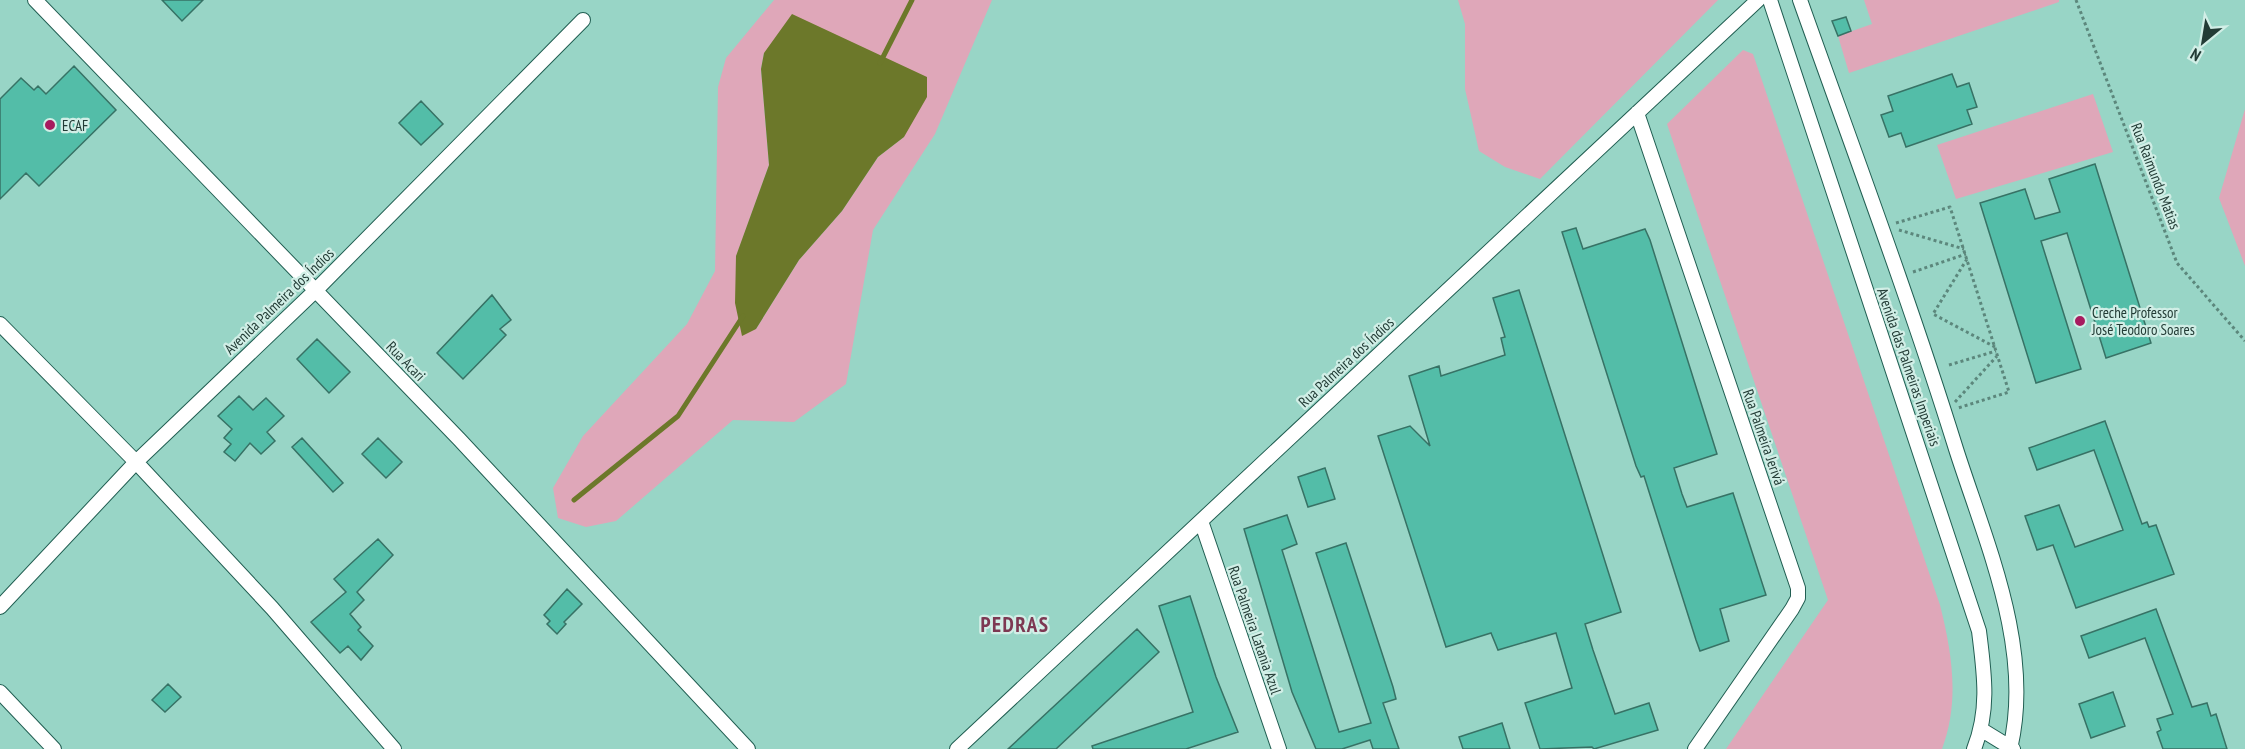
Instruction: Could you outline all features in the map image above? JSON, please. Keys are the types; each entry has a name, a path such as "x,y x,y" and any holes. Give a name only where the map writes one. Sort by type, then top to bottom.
{"street":[{"name":"Rua Acari","path":"35,0 459,439 748,749"},
{"name":"Rua Palmeira dos Índios","path":"957,749 1758,0"},
{"name":"Avenida das Palmeiras Imperiais","path":"1770,0 1979,631 1985,677 1982,730 1974,749"},
{"name":"Avenida das Palmeiras Imperiais","path":"1800,0 1932,373 1994,568 2008,621 2015,671 2015,714 2011,748"},
{"name":"Avenida Palmeira dos Índios","path":"0,607 136,462 315,291 583,20"},
{"name":"Rua Palmeira Jerivá","path":"1637,113 1798,588 1798,598 1792,609 1695,749"},
{"path":"0,324 136,462 272,608 394,749"},
{"name":"Rua Palmeira Latania Azul","path":"1201,521 1279,749"},
{"path":"0,692 54,749"},
{"path":"1982,730 2011,748"}],"path":[{"name":"Rua Raimundo Matias","path":"2076,0 2177,263 2245,341"},
{"path":"1894,224 1950,207 1966,254 2009,392 1956,409"},
{"path":"1895,229 1964,249"},
{"path":"1910,273 1966,254"},
{"path":"1967,259 1933,314 1996,351"},
{"path":"1949,365 1996,351"},
{"path":"1954,404 1996,351"}],"shaded area":[{"path":"774,0 992,0 935,134 873,230 846,384 794,422 733,420 616,521 586,527 558,518 553,488 583,436 687,324 715,271 718,87 726,58","holes":["764,53 904,137 878,157 842,211 799,260 756,329 736,257 769,165 761,69"]},
{"path":"1458,0 1718,0 1540,179 1505,167 1479,151 1465,89 1465,24"},
{"path":"1864,0 2059,0 2059,2 1849,73 1838,36 1872,24"},
{"path":"792,14 927,77 927,97 904,137 878,157 842,211 799,260 756,329 742,336 735,303 736,256 769,165 761,69 764,53"},
{"path":"1743,50 1753,54 1940,605 1951,659 1952,677 1951,713 1942,749 1726,749 1828,600 1667,124"},
{"path":"2093,94 2113,152 1956,199 1937,145"},
{"path":"2245,109 2245,266 2219,198"}],"building":[{"path":"162,0 203,0 182,21"},
{"path":"1846,17 1851,31 1838,36 1832,21"},
{"name":"ECAF","path":"74,66 116,110 39,186 26,173 0,199 0,99 21,78 34,90 38,86 46,94"},
{"path":"1952,74 1957,87 1969,83 1977,107 1967,110 1972,124 1906,147 1901,133 1889,137 1881,115 1893,111 1888,96"},
{"path":"421,101 443,124 421,145 399,123"},
{"path":"2095,164 2151,343 2106,358 2067,233 2041,241 2081,369 2036,383 1980,203 2025,189 2035,219 2060,212 2049,179"},
{"path":"1576,228 1583,249 1645,229 1717,454 1674,468 1682,494 1687,507 1733,493 1766,595 1720,609 1729,641 1700,651 1644,476 1641,477 1636,466 1562,232"},
{"path":"1519,290 1621,612 1585,624 1593,650 1615,714 1649,703 1658,730 1594,749 1592,747 1540,749 1525,703 1572,688 1556,633 1498,650 1491,633 1446,647 1378,436 1410,426 1430,446 1409,376 1439,366 1441,376 1505,355 1501,338 1505,337 1493,298"},
{"path":"492,295 511,320 500,329 506,335 463,379 437,353"},
{"path":"317,339 350,372 329,393 297,359"},
{"path":"239,396 253,410 266,398 284,416 267,432 275,441 261,454 250,443 235,461 224,452 231,444 224,438 232,429 218,416"},
{"path":"2105,421 2142,524 2147,522 2149,527 2156,525 2174,574 2076,608 2053,545 2037,550 2025,516 2059,505 2075,547 2123,530 2094,450 2037,470 2029,448"},
{"path":"302,438 343,483 333,492 292,447"},
{"path":"378,438 402,462 386,478 362,454"},
{"path":"1325,468 1335,499 1308,507 1298,477"},
{"path":"1287,515 1297,544 1282,550 1339,732 1371,723 1316,553 1346,543 1393,687 1396,699 1383,703 1399,749 1373,749 1370,740 1342,749 1316,749 1292,692 1244,529"},
{"path":"378,539 393,555 357,592 364,600 350,614 361,627 358,630 373,646 361,660 348,646 340,653 311,622 346,592 334,579"},
{"path":"567,589 582,604 564,622 566,624 557,634 547,624 550,621 544,615"},
{"path":"1190,596 1216,677 1238,732 1186,749 1093,749 1092,746 1193,712 1159,606"},
{"path":"2156,609 2192,707 2207,703 2211,716 2216,714 2227,749 2163,749 2157,732 2161,730 2157,719 2173,714 2145,638 2089,658 2081,636"},
{"path":"1137,629 1159,652 1056,749 1008,749"},
{"path":"168,684 181,697 165,712 152,700"},
{"path":"2113,692 2125,726 2091,738 2079,704"},
{"path":"1502,723 1510,749 1463,749 1459,737"}],"waterway":[{"path":"880,63 912,0"},
{"path":"574,500 678,416 743,316"}],"place":[{"name":"ECAF","path":"50,125"},
{"name":"Creche Professor José Teodoro Soares","path":"2080,321"}],"district":[{"name":"PEDRAS","path":"1015,624"}]}
